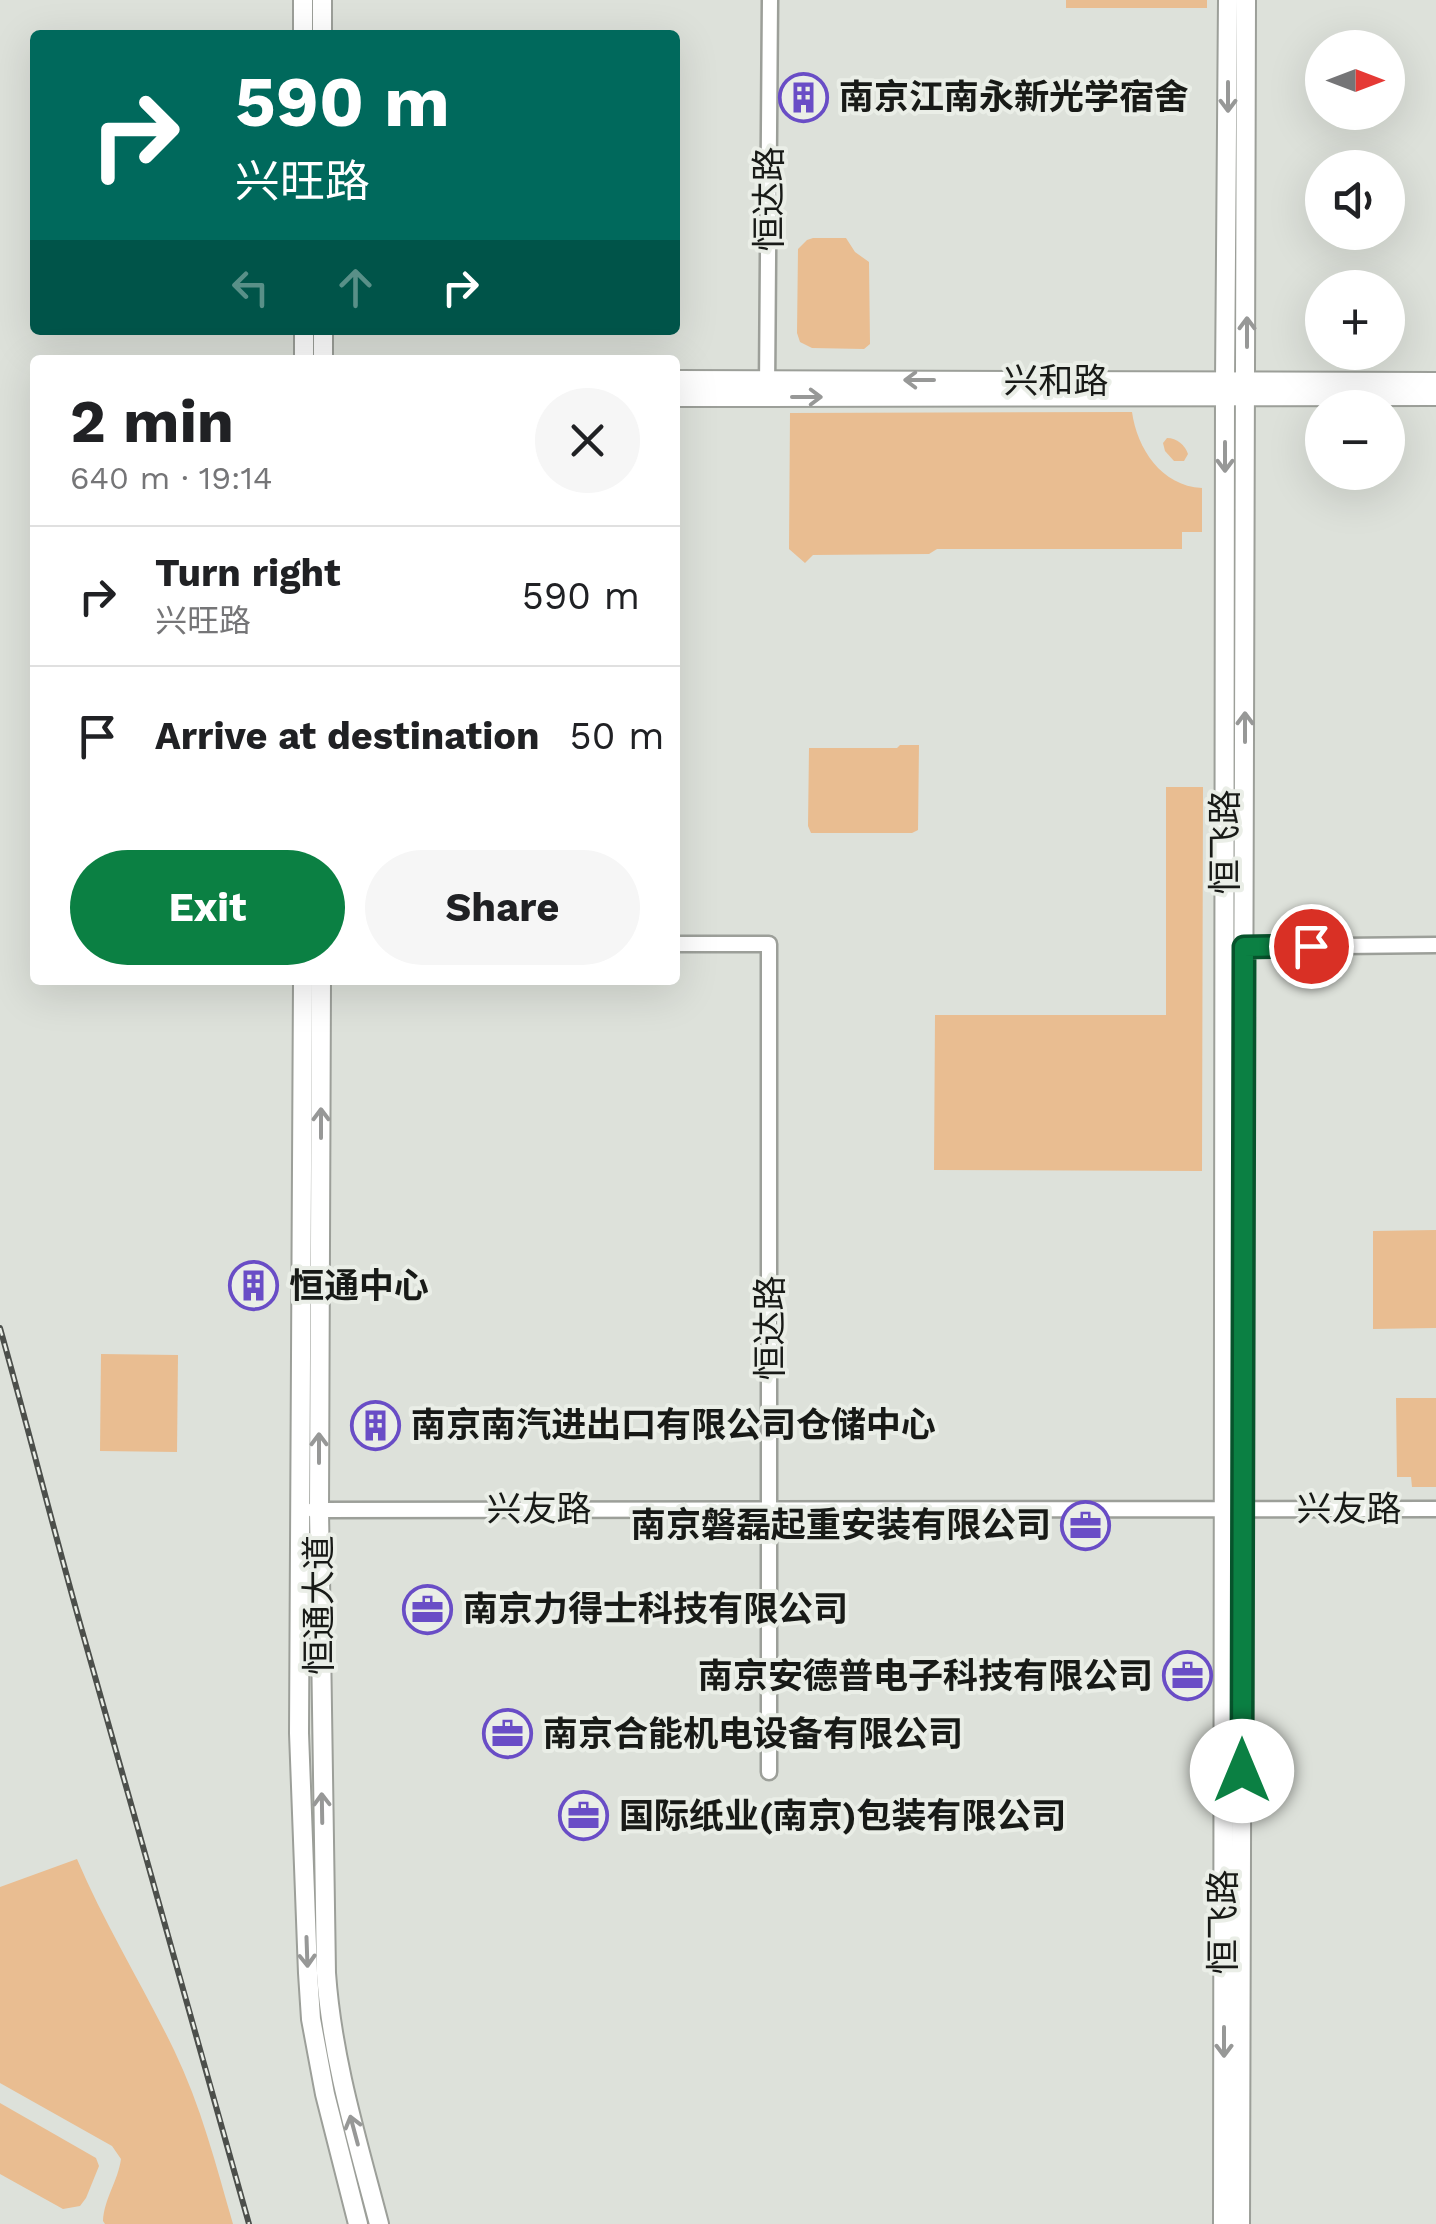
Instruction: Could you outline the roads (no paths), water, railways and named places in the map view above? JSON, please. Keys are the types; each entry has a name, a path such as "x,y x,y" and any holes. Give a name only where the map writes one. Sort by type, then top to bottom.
{"main road":[{"path":"303,0 303,30"},
{"path":"322,0 322,30"},
{"name":"恒飞路","path":"1228,0 1225,389 1235,947"},
{"name":"恒飞路","path":"1223,2224 1233,1509 1235,947 1247,389 1246,0"},
{"name":"兴和路","path":"680,380 767,388 1225,389 1436,382"},
{"name":"兴和路","path":"680,397 767,388"},
{"name":"兴和路","path":"1247,389 1436,396"},
{"name":"恒通大道","path":"303,985 310,1510 326,1973 329,2018 342,2089 379,2224"},
{"name":"恒通大道","path":"321,985 310,1510 300,1733 311,2019 324,2094 358,2224"},
{"name":"恒飞路","path":"1233,1509 1240,2224"}],"street":[{"name":"恒达路","path":"767,388 770,0"},
{"name":"恒达路","path":"680,944 769,944 769,1772"},
{"path":"1235,947 1436,945"},
{"name":"兴友路","path":"310,1510 1436,1509"}],"railway":[{"path":"0,1328 249,2224"}],"place":[{"name":"南京江南永新光学宿舍","path":"804,97"},
{"name":"恒通中心","path":"254,1286"},
{"name":"南京南汽进出口有限公司仓储中心","path":"376,1425"},
{"name":"南京磐磊起重安装有限公司","path":"1086,1525"},
{"name":"南京力得士科技有限公司","path":"428,1609"},
{"name":"南京安德普电子科技有限公司","path":"1188,1676"},
{"name":"南京合能机电设备有限公司","path":"508,1734"},
{"name":"国际纸业(南京)包装有限公司","path":"584,1816"}]}
